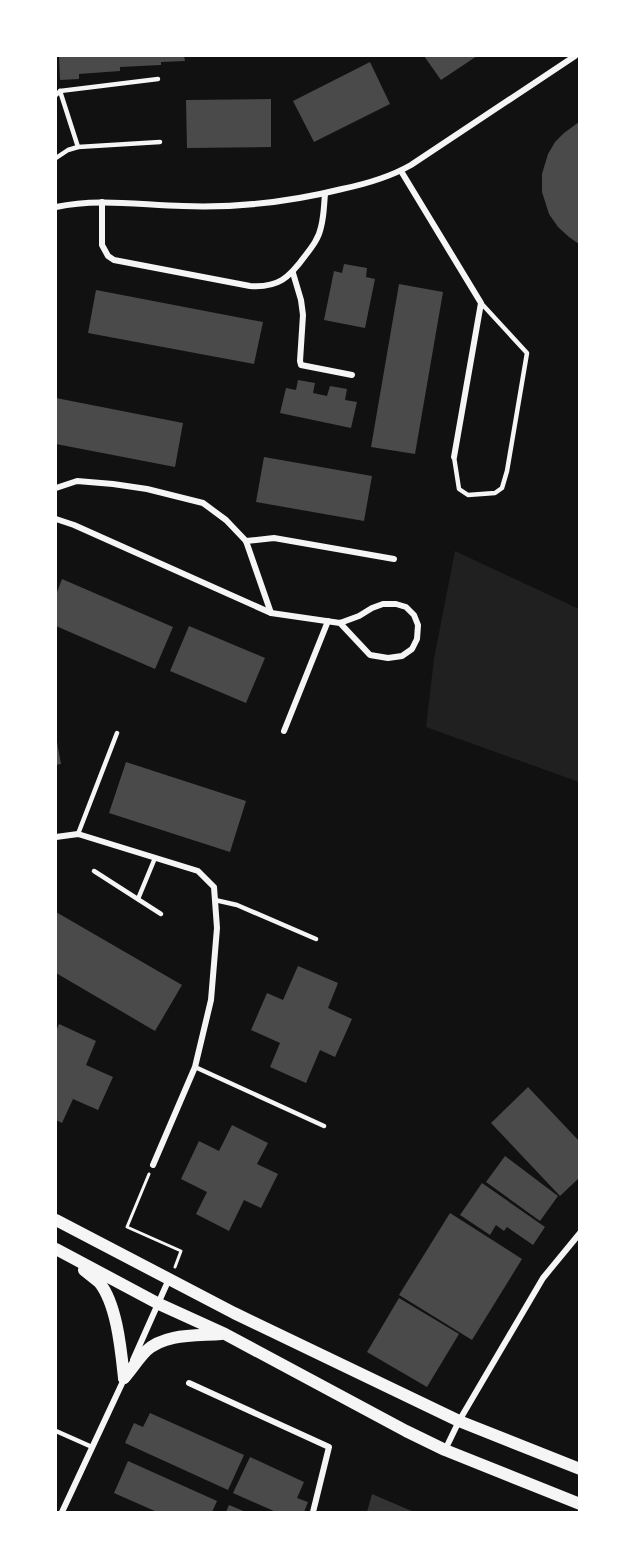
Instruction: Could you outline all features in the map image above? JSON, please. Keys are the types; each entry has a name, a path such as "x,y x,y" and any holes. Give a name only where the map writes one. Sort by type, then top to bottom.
{"main road":[{"path":"56,1220 234,1313 459,1421 579,1469"},
{"path":"56,1249 159,1304 225,1334 445,1450 579,1504"},
{"path":"70,1257 100,1284 112,1308 119,1334 124,1377"},
{"path":"124,1377 148,1350 167,1340 185,1336 225,1334"}],"street":[{"path":"56,207 102,201 185,207 263,204 325,194 366,183 401,171 575,56"},
{"path":"401,171 481,303 454,457"},
{"path":"102,201 102,245 108,256 114,260 263,287 277,283 293,273 315,243 321,228 325,194"},
{"path":"293,273 303,315 301,365 352,375"},
{"path":"56,488 77,481 113,484 147,489 203,503 226,520 246,541 270,612"},
{"path":"56,519 270,612 340,623 383,604 406,607 414,615 418,625 417,639 412,649 402,656 388,658 370,655 340,623"},
{"path":"246,541 274,538 394,559"},
{"path":"284,731 328,621"},
{"path":"56,837 78,834 198,871 214,887 217,928 211,1000 195,1067 153,1166"},
{"path":"445,1450 459,1421 543,1278 579,1233"},
{"path":"56,1510 61,1512 169,1279"},
{"path":"189,1383 329,1446 313,1512"}],"lane":[{"path":"56,95 60,91 158,79"},
{"path":"60,91 78,147"},
{"path":"56,158 78,147 160,142"},
{"path":"454,457 459,489 468,495 495,493 502,488 507,471 527,352 481,303"},
{"path":"78,834 117,733"},
{"path":"138,899 155,858"},
{"path":"94,871 160,914"},
{"path":"215,900 237,905 316,939"},
{"path":"195,1067 324,1126"},
{"path":"56,1431 92,1447"}],"path":[{"path":"153,1166 127,1227 181,1251 169,1279"}],"shaded area":[{"path":"455,551 579,609 579,782 426,727 434,659"},
{"path":"372,1494 414,1512 367,1512"}],"building":[{"path":"59,56 184,56 185,61 120,67 120,71 79,74 79,79 60,80"},
{"path":"424,56 477,56 441,80"},
{"path":"370,62 390,104 314,142 293,101"},
{"path":"271,99 271,147 187,148 186,100"},
{"path":"579,122 579,244 558,227 549,214 542,192 542,174 548,154 555,142"},
{"path":"344,264 367,268 366,277 375,279 365,328 324,320 334,271 342,273"},
{"path":"399,284 443,292 415,454 371,447"},
{"path":"96,290 263,322 254,364 88,333"},
{"path":"298,380 315,383 313,393 327,396 330,386 347,389 345,400 357,402 351,428 280,413 286,388 296,390"},
{"path":"56,398 183,423 175,467 56,444"},
{"path":"264,457 372,476 364,521 256,502"},
{"path":"62,579 173,627 155,669 56,626 56,595"},
{"path":"189,626 265,658 246,703 170,671"},
{"path":"56,742 61,764 56,765"},
{"path":"126,762 246,801 230,852 109,813"},
{"path":"56,912 182,985 155,1031 56,973"},
{"path":"298,966 338,983 328,1008 352,1019 335,1057 320,1050 306,1083 270,1067 280,1043 251,1030 267,993 283,1000"},
{"path":"59,1024 96,1041 86,1065 113,1077 98,1110 73,1099 62,1123 56,1120 56,1031"},
{"path":"528,1087 579,1141 579,1178 560,1196 491,1123"},
{"path":"232,1125 268,1143 257,1164 278,1174 261,1208 244,1200 229,1231 196,1214 207,1192 181,1179 199,1141 219,1151"},
{"path":"505,1156 558,1196 540,1221 486,1182"},
{"path":"482,1183 545,1227 533,1245 507,1227 504,1231 496,1225 490,1235 460,1215"},
{"path":"450,1213 522,1259 472,1340 399,1295"},
{"path":"399,1298 459,1334 427,1387 367,1352"},
{"path":"150,1413 244,1455 228,1490 125,1443 134,1423 143,1427"},
{"path":"250,1457 304,1482 297,1498 308,1502 304,1512 276,1512 233,1493"},
{"path":"128,1461 217,1501 212,1512 157,1512 114,1493"},
{"path":"229,1505 246,1512 226,1512"}]}
